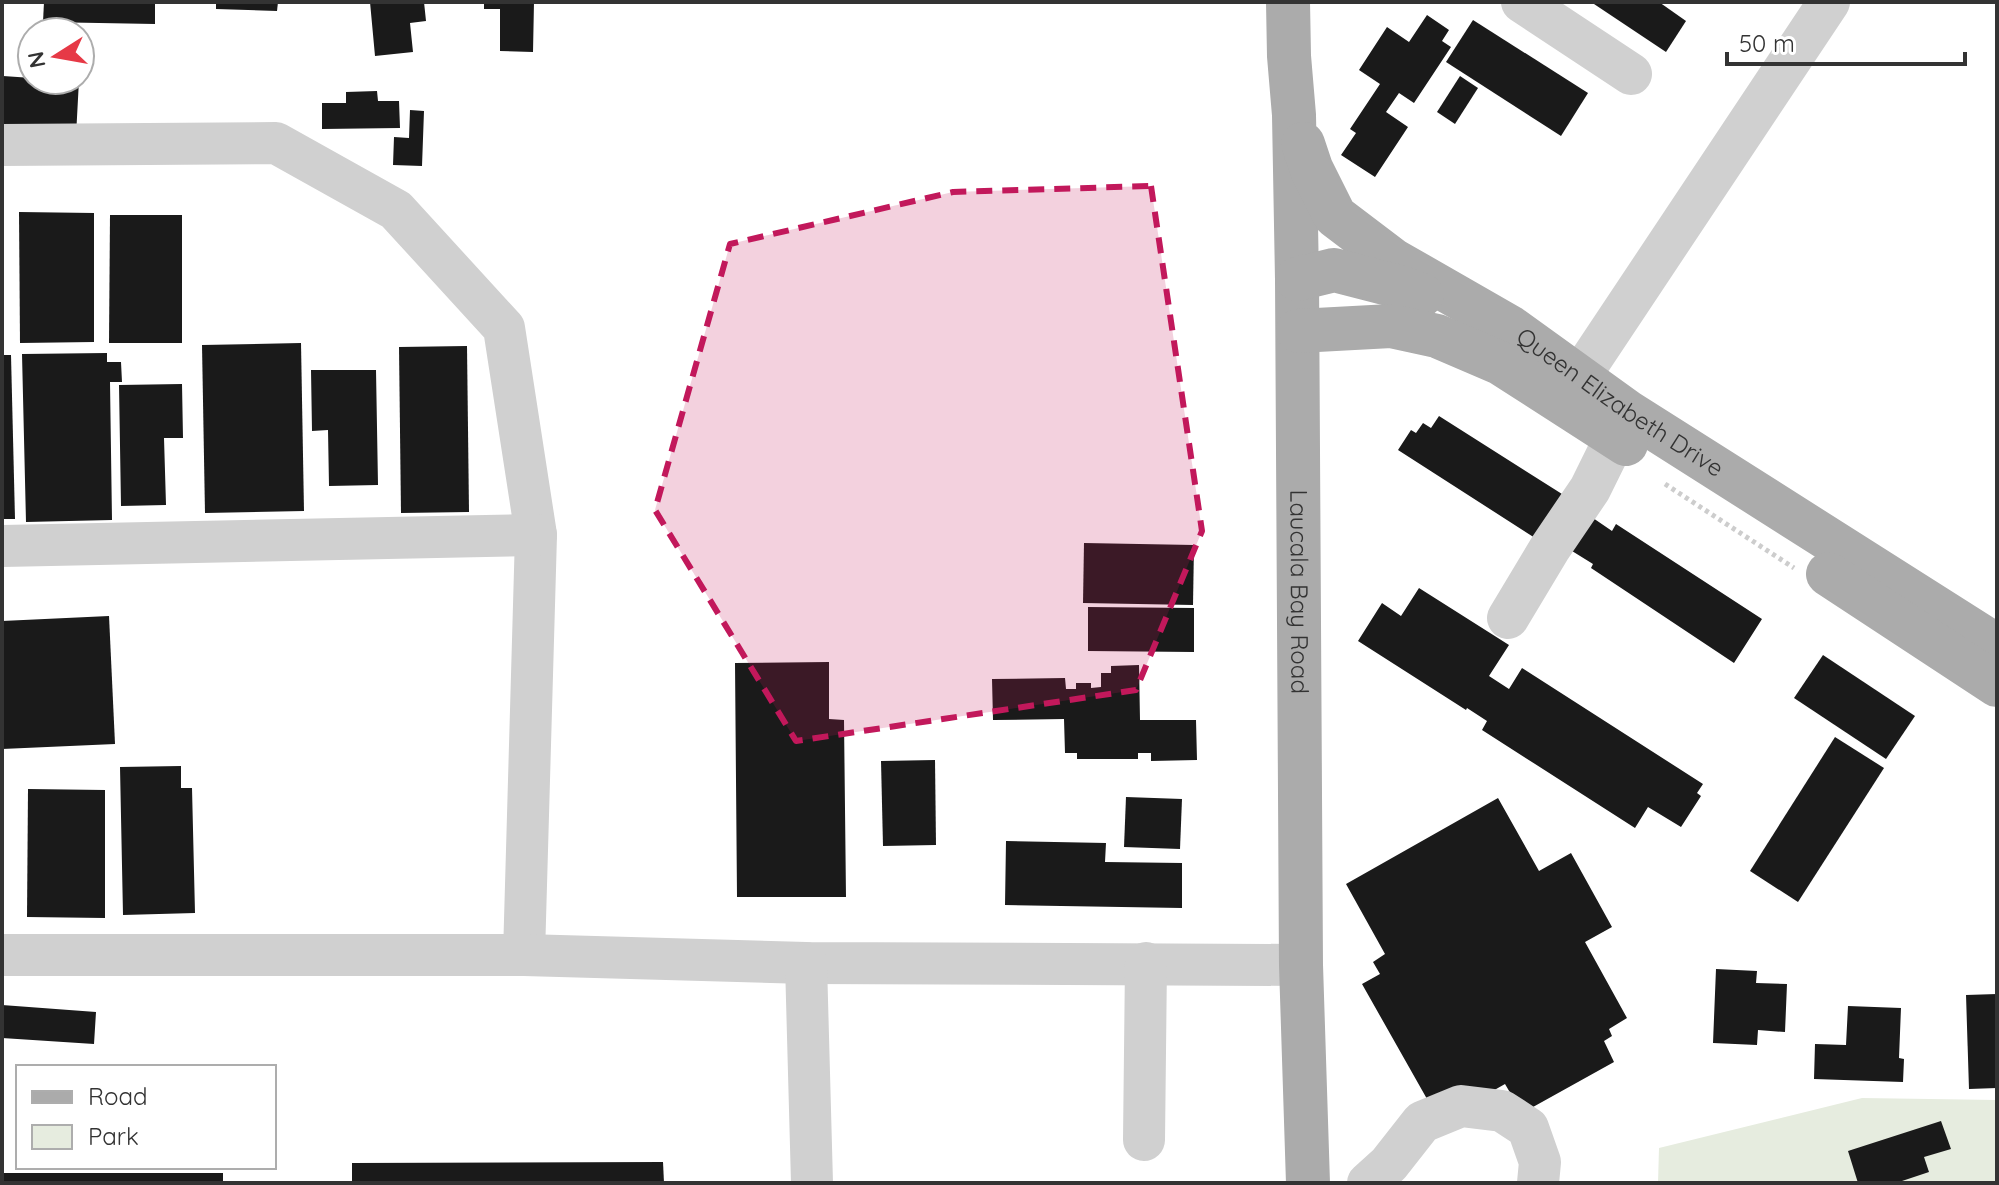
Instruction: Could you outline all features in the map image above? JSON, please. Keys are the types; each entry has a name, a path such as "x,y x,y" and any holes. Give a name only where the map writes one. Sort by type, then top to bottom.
{"main road":[{"path":"1267,2 1289,56"},
{"name":"Laucala Bay Road","path":"1288,2 1294,115 1298,331 1301,965 1308,1183"},
{"name":"Queen Elizabeth Drive","path":"1294,115 1311,168 1335,216 1393,260 1510,327 1580,376 1622,424 1997,685"},
{"path":"1297,279 1334,270 1400,287 1510,327"},
{"name":"Queen Elizabeth Drive","path":"1298,331 1391,326 1437,336 1500,363 1622,424 1997,646"}],"lane":[{"path":"1522,2 1631,74"},
{"path":"1580,376 1829,2"},
{"path":"2,145 276,143 396,210 504,328 536,535 524,955"},
{"path":"1508,618 1590,489 1622,424"},
{"path":"2,546 536,535"},
{"path":"2,955 524,955 806,963 1301,965"},
{"path":"806,963 812,1183"},
{"path":"1144,1140 1146,963"},
{"path":"1368,1183 1389,1164 1422,1122 1461,1106 1502,1111 1528,1128 1540,1162 1538,1183"}],"highlighted area":[{"path":"1151,186 1202,531 1136,690 796,741 655,510 730,244 953,192"}],"green space":[{"path":"1862,1098 1997,1100 1997,1183 1658,1183 1659,1148"}],"building":[{"path":"44,2 155,2 155,24 96,23 96,16 43,16"},
{"path":"216,2 278,2 277,11 216,9"},
{"path":"370,2 424,2 426,21 410,23 413,52 375,56"},
{"path":"484,2 534,2 533,52 500,51 500,9 484,9"},
{"path":"1591,2 1659,2 1686,21 1666,52"},
{"path":"1427,15 1449,30 1442,41 1451,47 1414,103 1399,93 1386,112 1408,127 1375,177 1341,155 1356,133 1350,129 1380,84 1359,70 1387,27 1409,42"},
{"path":"1473,20 1588,93 1561,136 1446,62"},
{"path":"3,76 16,77 16,96 78,96 76,136 2,132"},
{"path":"1460,76 1478,88 1455,124 1437,112"},
{"path":"377,91 378,101 399,101 400,128 322,129 322,103 346,103 346,92"},
{"path":"410,110 424,111 422,166 393,165 394,137 409,138"},
{"path":"19,212 94,213 94,342 20,343"},
{"path":"110,215 182,215 182,343 109,343"},
{"path":"301,343 304,511 205,513 202,345"},
{"path":"467,346 469,512 401,513 399,347"},
{"path":"107,353 107,362 121,362 122,382 110,382 112,520 26,522 22,354"},
{"path":"2,355 11,355 15,519 2,519"},
{"path":"311,370 376,370 378,485 329,486 328,430 312,431"},
{"path":"182,384 183,438 164,438 166,505 121,506 119,385"},
{"path":"1439,416 1562,494 1535,538 1398,450 1411,430 1416,433 1423,423 1431,428"},
{"path":"1593,518 1612,531 1616,524 1762,619 1734,663 1591,568 1593,564 1572,551"},
{"path":"1084,543 1194,545 1193,605 1083,603"},
{"path":"1419,588 1509,645 1489,676 1509,689 1522,668 1703,784 1697,793 1701,796 1681,827 1648,807 1635,828 1482,730 1487,721 1358,641 1382,603 1401,616"},
{"path":"1088,607 1194,608 1194,652 1088,651"},
{"path":"109,616 115,744 2,749 2,621"},
{"path":"1823,655 1915,716 1886,759 1794,698"},
{"path":"829,662 829,719 844,720 846,897 737,897 735,663"},
{"path":"1139,665 1140,720 1196,720 1197,760 1151,761 1151,753 1138,753 1138,759 1077,759 1077,753 1065,753 1064,719 993,720 992,679 1065,678 1066,689 1076,689 1076,683 1091,683 1091,688 1101,687 1101,673 1111,673 1111,666"},
{"path":"1835,737 1884,768 1798,902 1750,871"},
{"path":"935,760 936,845 883,846 881,761"},
{"path":"181,766 181,788 192,788 195,913 123,915 120,767"},
{"path":"28,789 105,790 105,918 27,917"},
{"path":"1126,797 1182,799 1180,849 1124,847"},
{"path":"1498,798 1539,871 1571,853 1612,927 1585,942 1627,1018 1609,1029 1612,1036 1604,1041 1614,1062 1522,1113 1505,1084 1475,1101 1431,1106 1362,984 1380,974 1373,962 1385,954 1346,884"},
{"path":"1006,841 1106,843 1105,862 1182,863 1182,908 1005,905"},
{"path":"1716,969 1757,971 1756,983 1787,984 1785,1032 1758,1030 1757,1045 1713,1043"},
{"path":"1997,994 1997,1088 1969,1089 1966,995"},
{"path":"2,1005 96,1012 94,1044 2,1038"},
{"path":"1848,1006 1901,1008 1899,1058 1904,1059 1903,1082 1814,1079 1815,1044 1846,1045"},
{"path":"1941,1121 1951,1149 1924,1157 1929,1172 1896,1183 1858,1183 1848,1151"},
{"path":"663,1162 664,1183 352,1183 352,1163"},
{"path":"2,1173 223,1173 223,1183 2,1183"}]}
